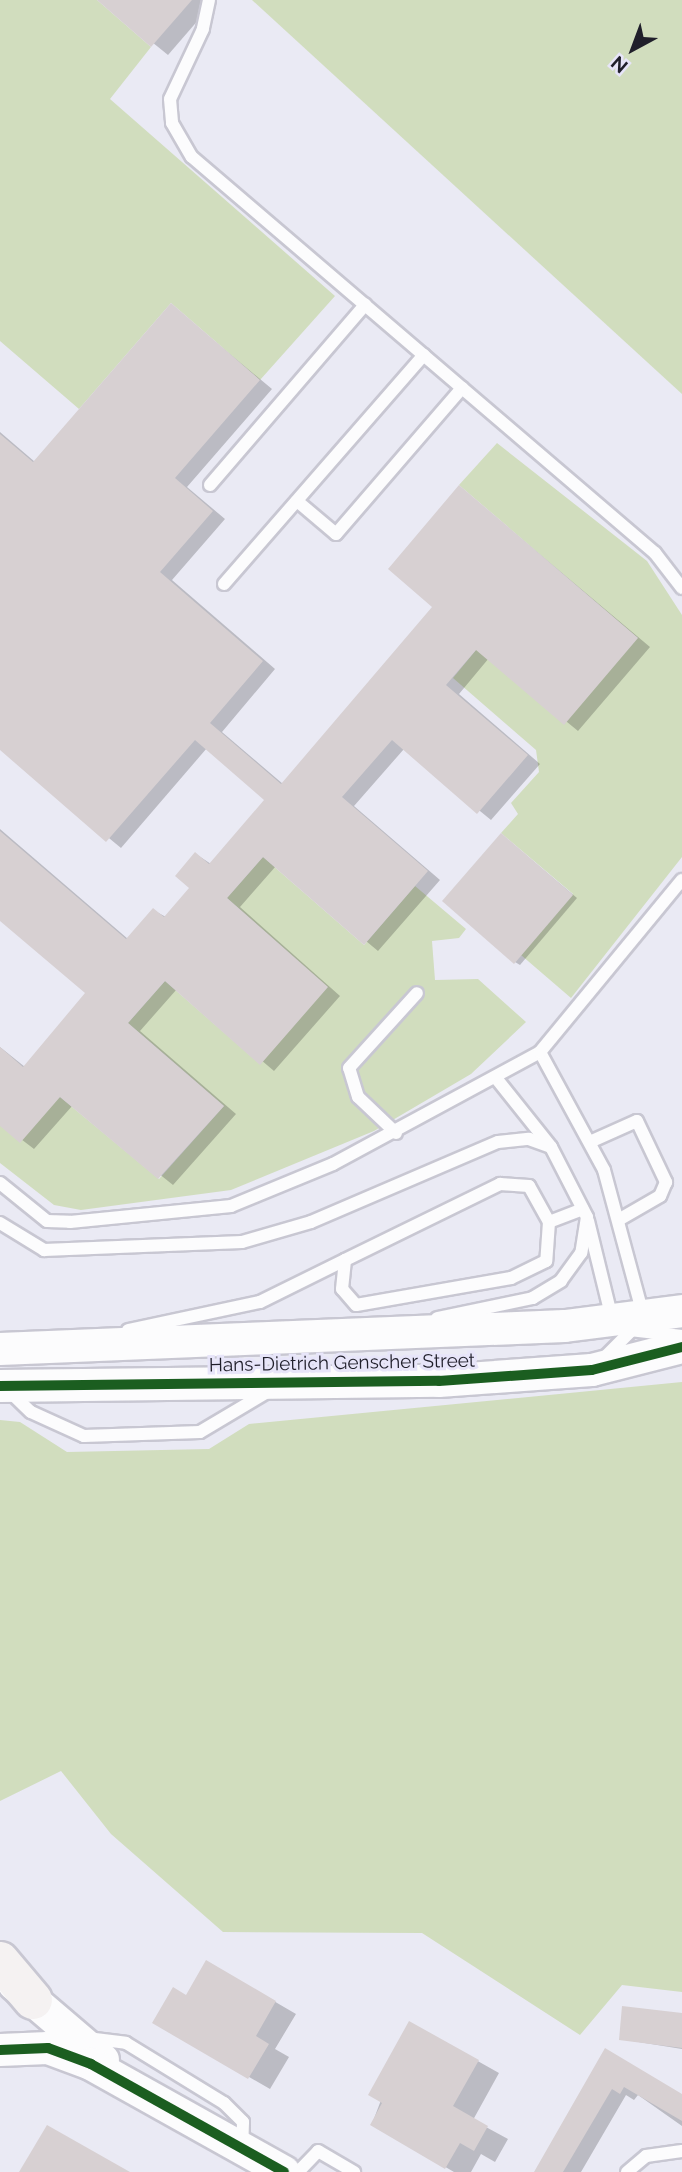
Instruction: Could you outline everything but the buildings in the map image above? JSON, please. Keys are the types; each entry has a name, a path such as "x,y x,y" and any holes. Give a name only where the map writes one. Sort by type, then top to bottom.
{"main road":[{"path":"0,1961 33,2000"}],"street":[{"name":"Hans-Dietrich Genscher Street","path":"0,1349 344,1337 629,1323 682,1311"},
{"name":"Hans-Dietrich Genscher Street","path":"2,1386 297,1382 592,1370 682,1347"},
{"path":"0,1972 134,2085"},
{"path":"0,2050 48,2048 134,2085 284,2172"}],"lane":[{"path":"209,0 170,99 172,123 192,157 655,553 682,587"},
{"path":"210,485 365,305"},
{"path":"224,584 424,355"},
{"path":"297,501 336,534 463,388"},
{"path":"0,1183 47,1221 231,1206 396,1133 540,1052 682,880"},
{"path":"396,1133 358,1097 349,1068 417,993"},
{"path":"540,1052 592,1141 620,1219 629,1323 592,1370"},
{"path":"496,1078 551,1147 585,1213 629,1323"},
{"path":"592,1141 638,1121 666,1182 660,1196 620,1219"},
{"path":"0,1223 44,1250 242,1242 312,1222 498,1142 529,1139 551,1147"},
{"path":"0,1349 212,1317 261,1303 345,1260 500,1184 529,1186 549,1222 546,1261 511,1278 356,1305 342,1289 345,1260"},
{"path":"549,1222 585,1213"},
{"path":"344,1337 533,1298 561,1281 581,1253 585,1213"},
{"path":"629,1323 682,1336"},
{"path":"2,1386 31,1412 84,1436 200,1432 264,1393 297,1382"},
{"path":"77,2038 126,2043 224,2103 243,2122 242,2147"},
{"path":"298,2172 318,2151 354,2172"},
{"path":"627,2172 646,2156 682,2151"}],"green space":[{"path":"0,0 97,0 151,47 110,99 335,296 260,380 171,303 79,409 0,341"},
{"path":"252,0 682,0 682,394"},
{"path":"497,443 647,561 682,615 682,857 571,998 521,955 573,894 501,833 518,814 511,803 539,772 536,750 453,678 476,650 638,638 459,485"},
{"path":"263,857 364,945 415,886 466,929 459,938 432,941 435,980 478,979 526,1022 471,1074 374,1131 231,1190 81,1210 54,1205 0,1163 0,1126 60,1097 159,1179 224,1106 128,1023 165,981 260,1064 327,987 227,898"},
{"path":"682,1382 682,1992 622,1985 580,2035 422,1933 223,1932 111,1834 61,1771 0,1801 0,1420 20,1422 67,1452 209,1449 249,1424"}],"cycle path":[{"path":"0,1386 439,1381 592,1370 682,1347"},
{"path":"0,2050 48,2048 91,2064 284,2172"}]}
